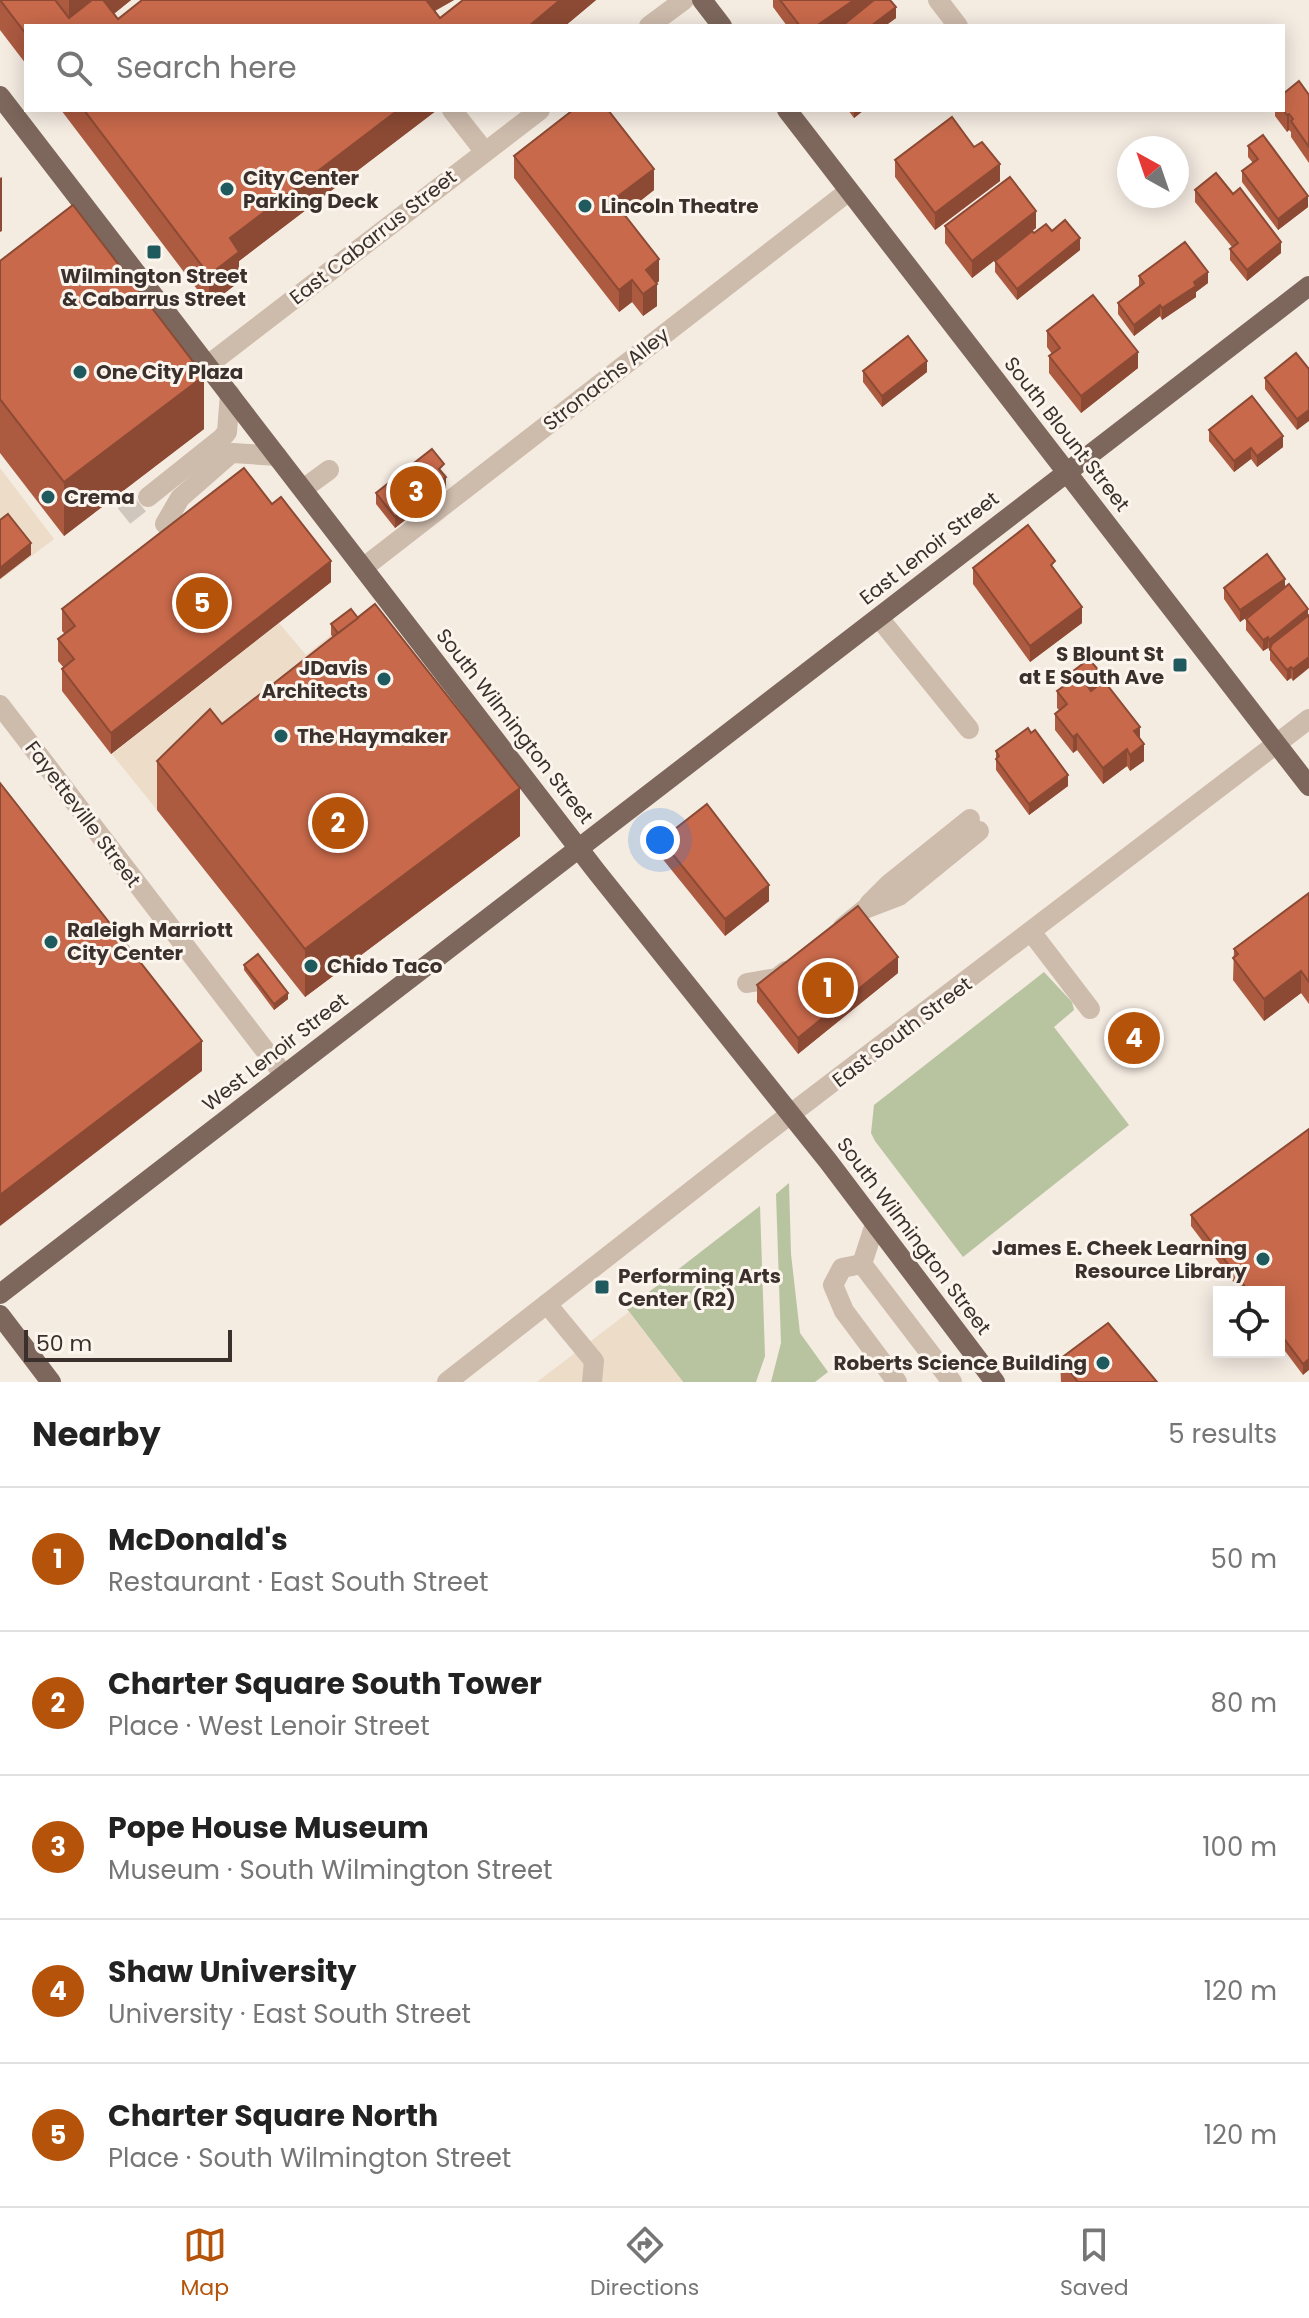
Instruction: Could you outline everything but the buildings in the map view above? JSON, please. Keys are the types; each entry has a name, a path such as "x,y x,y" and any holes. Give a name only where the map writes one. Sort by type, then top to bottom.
{"main road":[{"path":"702,0 720,24"},
{"name":"South Wilmington Street","path":"0,96 20,110 92,217 995,1382"},
{"name":"South Blount Street","path":"789,112 1309,786"},
{"name":"East Lenoir Street","path":"579,849 1309,286"},
{"name":"West Lenoir Street","path":"0,1294 579,849"},
{"path":"0,1315 51,1382"}],"street":[{"path":"652,24 684,0"},
{"path":"938,0 956,24"},
{"path":"454,112 485,152"},
{"name":"East Cabarrus Street","path":"208,365 537,112"},
{"name":"Stronachs Alley","path":"363,568 849,191"},
{"path":"73,232 92,217"},
{"path":"148,497 227,432 230,394"},
{"path":"165,524 180,498 228,456 233,453 277,456"},
{"path":"303,489 329,470"},
{"path":"879,618 969,729"},
{"name":"Fayetteville Street","path":"0,705 284,1075"},
{"name":"East South Street","path":"447,1382 1309,719"},
{"path":"827,938 865,909 899,896 975,825"},
{"path":"1032,933 1090,1009"},
{"path":"747,983 777,978 802,958"},
{"path":"862,1264 875,1224"},
{"path":"862,1264 842,1268 833,1285 844,1311 897,1382"},
{"path":"862,1264 952,1382"},
{"path":"547,1304 594,1361 592,1382"}],"green space":[{"path":"1044,972 1072,1002 1074,1010 1054,1027 1129,1125 963,1257 875,1141 871,1133 874,1105"},
{"path":"789,1183 791,1254 800,1333 828,1372 815,1382 771,1382 781,1343 776,1194"},
{"path":"760,1206 765,1356 756,1382 683,1382 627,1309"}],"shaded area":[{"path":"0,468 54,539 0,580"},
{"path":"279,623 306,655 331,635 356,667 157,810 112,754"},
{"path":"629,1312 683,1382 537,1382"}],"tunnel":[{"path":"124,516 148,497"}],"place":[{"name":"City Center Parking Deck","path":"227,189"},
{"name":"Lincoln Theatre","path":"585,206"},
{"name":"Wilmington Street & Cabarrus Street","path":"154,252"},
{"name":"One City Plaza","path":"80,372"},
{"name":"Pope House Museum","path":"416,492"},
{"name":"Crema","path":"48,497"},
{"name":"Charter Square North","path":"202,603"},
{"name":"S Blount St at E South Ave","path":"1180,665"},
{"name":"JDavis Architects","path":"384,679"},
{"name":"The Haymaker","path":"281,736"},
{"name":"Charter Square South Tower","path":"338,823"},
{"name":"Raleigh Marriott City Center","path":"51,942"},
{"name":"Chido Taco","path":"311,966"},
{"name":"McDonald's","path":"828,988"},
{"name":"Shaw University","path":"1134,1038"},
{"name":"James E. Cheek Learning Resource Library","path":"1263,1259"},
{"name":"Performing Arts Center (R2)","path":"602,1287"},
{"name":"Roberts Science Building","path":"1103,1363"}]}
